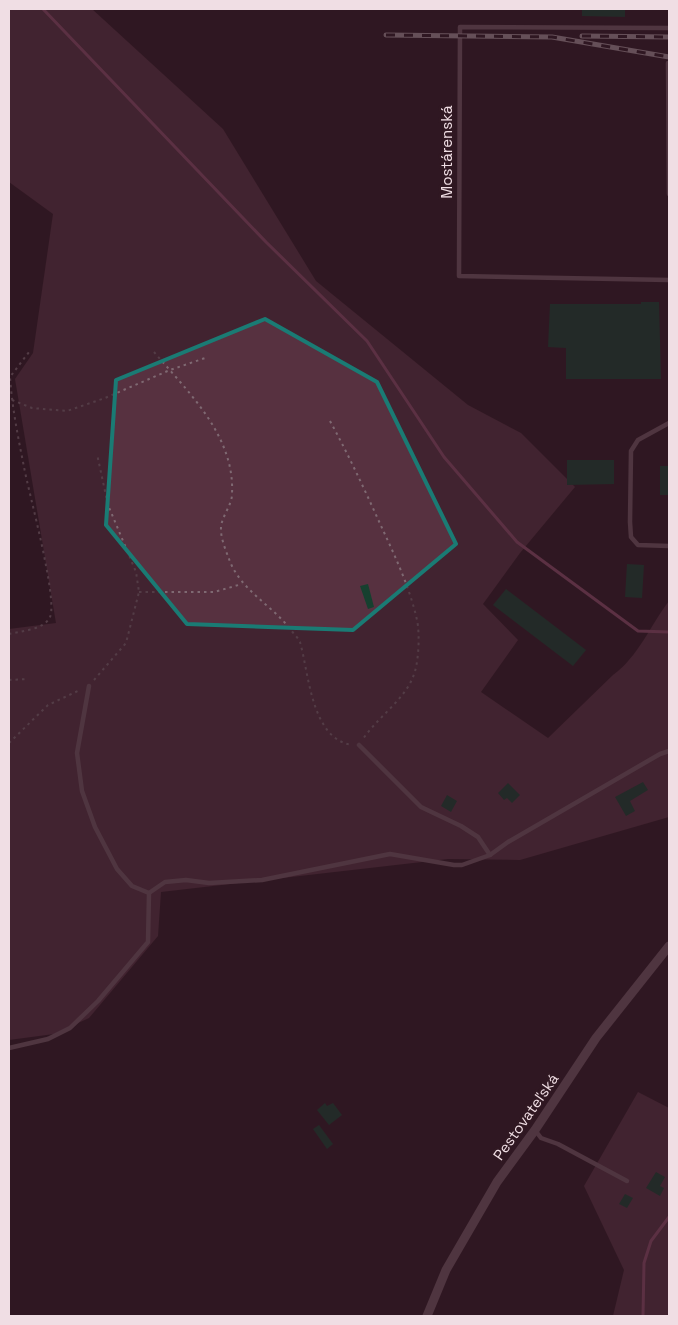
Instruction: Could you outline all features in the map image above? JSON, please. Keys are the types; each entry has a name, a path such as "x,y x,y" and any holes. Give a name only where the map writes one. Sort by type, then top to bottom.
{"street":[{"name":"Pestovateľská","path":"427,1316 446,1270 497,1182 535,1130 596,1038 669,946"}],"lane":[{"name":"Mostárenská","path":"669,28 460,27 459,267 459,276 669,280"},
{"path":"668,63 669,194"},
{"path":"669,423 638,440 631,450 630,522 631,537 638,545 669,546"},
{"path":"89,686 77,753 82,791 95,827 117,868 132,886 149,893"},
{"path":"359,745 421,807 461,826 478,837 490,855"},
{"path":"149,893 165,882 186,880 209,882 262,880 390,854 462,865 490,855 508,842 604,786 660,754 669,751"},
{"path":"9,1048 48,1039 70,1028 98,1001 148,942 149,893"},
{"path":"535,1130 541,1138 558,1144 628,1181"}],"path":[{"path":"9,634 43,626 50,617 51,591 24,468 12,400 10,376 29,352"},
{"path":"154,352 216,429 232,468 232,496 220,529 230,561 243,584 286,623 299,640 308,681 318,714 325,726 332,735 342,742 359,745 370,728 404,691 413,677 418,660 418,621 402,570 349,455 330,420"},
{"path":"12,400 32,408 67,411 208,357"},
{"path":"9,743 48,705 89,686 126,643 138,592 136,572 108,505 97,454"},
{"path":"138,592 214,592 243,584"},
{"path":"9,680 27,679"}],"highlighted area":[{"path":"265,319 377,382 456,544 353,630 187,624 106,525 116,380"}],"shaded area":[{"path":"9,9 92,9 223,129 316,281 468,405 521,433 575,487 520,553 483,604 518,640 481,692 548,738 630,659 669,601 669,817 520,860 448,859 161,892 158,936 89,1018 54,1034 9,1040 9,629 56,623 15,379 33,353 53,214 9,182"},
{"path":"638,1092 669,1108 669,1316 613,1316 624,1270 584,1186"}],"building":[{"path":"582,9 625,9 625,17 582,16"},
{"path":"641,302 659,302 661,379 566,379 566,348 548,347 550,304 641,304"},
{"path":"567,460 614,460 614,484 567,485"},
{"path":"660,466 669,466 669,495 660,495"},
{"path":"627,564 644,565 642,598 625,597"},
{"path":"368,584 374,607 368,609 360,586"},
{"path":"506,589 586,650 573,666 493,605"},
{"path":"643,782 648,790 630,801 635,811 626,816 615,797"},
{"path":"508,783 520,795 512,803 507,798 504,800 498,793"},
{"path":"447,795 457,801 451,812 441,806"},
{"path":"325,1103 327,1106 333,1103 342,1115 329,1125 317,1110"},
{"path":"319,1125 333,1144 327,1149 313,1129"},
{"path":"656,1172 665,1177 660,1186 664,1188 660,1196 646,1188"},
{"path":"625,1194 633,1198 627,1208 619,1204"}],"waterway":[{"path":"43,9 266,242 367,341 444,457 517,542 638,631 669,632"},
{"path":"643,1316 644,1263 651,1241 669,1217"}],"railway":[{"path":"386,35 552,37 669,57"},
{"path":"582,36 669,37"}]}
